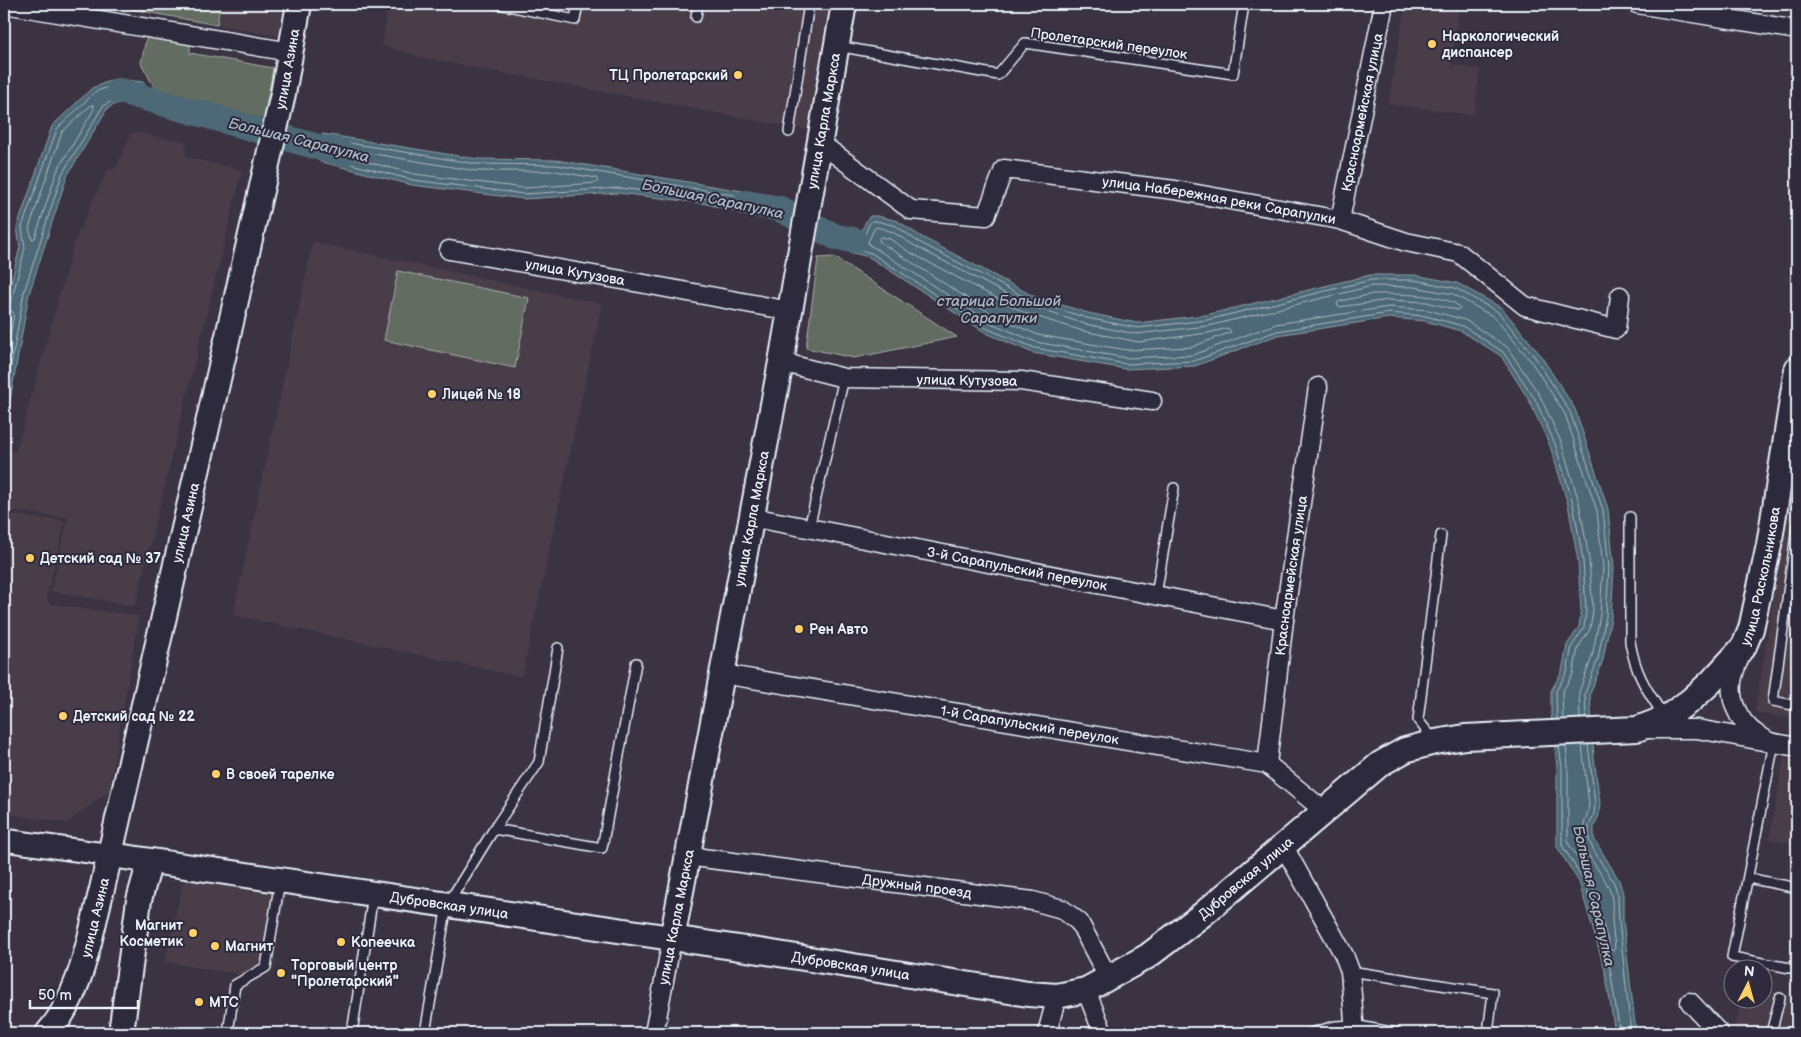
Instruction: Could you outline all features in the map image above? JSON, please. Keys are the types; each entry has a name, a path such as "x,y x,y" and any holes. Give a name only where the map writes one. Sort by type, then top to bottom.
{"main road":[{"name":"улица Азина","path":"48,1033 59,1021 79,978 111,854 283,94 299,4"},
{"name":"улица Карла Маркса","path":"672,939 781,362 844,4"},
{"name":"улица Раскольникова","path":"1629,730 1666,718 1691,700 1711,682 1744,646 1751,630 1770,545 1797,369"},
{"name":"Дубровская улица","path":"111,854 1028,994 1057,996 1086,990 1148,956 1203,914 1380,764 1405,750 1465,737 1629,730"},
{"path":"120,1033 140,900 150,861"}],"street":[{"path":"4,4 291,52"},
{"name":"Красноармейская улица","path":"1340,220 1384,4"},
{"path":"1637,4 1660,6 1797,30"},
{"name":"улица Набережная реки Сарапулки","path":"819,153 911,210 986,216 1004,169 1175,190 1340,220 1406,242 1459,253 1525,306 1616,329 1620,296"},
{"name":"улица Кутузова","path":"449,250 790,311"},
{"name":"улица Кутузова","path":"781,362 844,378 1021,381 1152,401"},
{"name":"Красноармейская улица","path":"1268,764 1284,620 1318,387"},
{"name":"3-й Сарапульский переулок","path":"751,517 1284,620"},
{"path":"1744,646 1732,680 1734,705 1741,718 1755,734 1774,743"},
{"name":"1-й Сарапульский переулок","path":"722,674 1268,764"},
{"path":"1629,730 1697,729 1797,747"},
{"path":"1268,764 1324,810"},
{"name":"Дубровская улица","path":"4,840 111,854"},
{"path":"1283,845 1344,955 1350,971 1354,1029"},
{"name":"Дружный проезд","path":"688,856 1023,899 1062,909 1078,922 1109,979"},
{"name":"улица Карла Маркса","path":"654,1033 672,939"},
{"path":"1086,990 1103,1033"},
{"path":"1047,1033 1057,996"},
{"path":"1690,1002 1719,1033"}],"lane":[{"path":"498,4 575,20 578,4"},
{"path":"696,17 698,4"},
{"path":"789,132 809,4"},
{"name":"Пролетарский переулок","path":"837,46 998,75 1025,42 1233,74 1244,4"},
{"path":"809,528 844,378"},
{"path":"1156,595 1174,488"},
{"path":"1630,517 1630,642 1633,660 1641,681 1666,718"},
{"path":"1797,527 1773,701 1797,706"},
{"path":"1435,742 1418,720 1441,535"},
{"path":"425,1033 447,905 494,829 539,762 558,648"},
{"path":"494,829 602,848 636,663"},
{"path":"1774,743 1732,957 1790,968 1797,967"},
{"path":"1748,878 1797,888"},
{"path":"228,1033 235,986 266,968 280,880"},
{"path":"352,1033 373,894"},
{"path":"1350,971 1493,993 1488,1033"},
{"path":"1771,1033 1780,998"},
{"path":"1311,1033 1335,1026 1397,1033"}],"shaded area":[{"path":"220,4 284,4 278,36 217,25"},
{"path":"388,4 829,4 808,130 423,58 382,45"},
{"path":"1406,4 1459,4 1452,65 1480,69 1474,115 1388,104"},
{"path":"132,132 186,142 186,157 242,170 135,606 51,591 68,518 4,510 4,454 16,451 74,243 107,170 116,168"},
{"name":"Лицей № 18","path":"313,242 602,304 522,677 233,615"},
{"path":"1797,452 1797,720 1755,712"},
{"name":"Детский сад № 22","path":"4,514 65,521 47,595 49,604 139,616 109,791 67,823 4,813"},
{"path":"1784,757 1797,760 1797,866 1795,844 1769,839"},
{"path":"184,878 287,891 270,969 261,978 165,962"},
{"path":"1774,991 1797,996 1797,1033 1733,1032 1739,1010 1774,1010"}],"green space":[{"path":"132,4 220,4 217,25 131,9"},
{"path":"147,35 190,44 190,53 273,68 263,125 159,96 141,63"},
{"path":"834,257 957,337 854,358 806,348 818,258"},
{"path":"398,271 529,298 515,368 384,340"}],"water":[{"path":"115,79 144,82 153,96 149,106 126,98 107,109 67,176 29,294 9,406 4,413 4,310 20,247 17,227 52,126 92,88"},
{"path":"323,134 477,159 556,160 742,191 781,201 778,221 702,203 618,193 524,199 412,185 322,162 300,152"},
{"name":"старица Большой Сарапулки","path":"870,216 898,221 920,236 1033,296 1088,313 1137,323 1206,315 1370,275 1415,275 1457,283 1502,308 1539,353 1575,409 1608,509 1614,568 1611,617 1603,660 1590,694 1594,759 1600,803 1599,815 1594,827 1594,839 1619,880 1623,894 1623,920 1636,1033 1615,1033 1605,970 1579,882 1557,847 1557,767 1551,714 1551,691 1562,671 1567,645 1579,627 1581,611 1578,561 1568,504 1550,446 1530,402 1501,356 1461,331 1425,321 1389,318 1278,335 1195,366 1126,369 1033,353 986,333 869,257 845,251 820,239 822,227 838,228 858,235"}],"waterway":[{"name":"Большая Сарапулка","path":"119,92 343,154"},
{"name":"Большая Сарапулка","path":"746,203 780,209 836,237 854,240"}],"place":[{"name":"Наркологический диспансер","path":"1432,44"},
{"name":"ТЦ Пролетарский","path":"738,75"},
{"name":"Лицей № 18","path":"432,394"},
{"name":"Детский сад № 37","path":"30,558"},
{"name":"Рен Авто","path":"799,629"},
{"name":"Детский сад № 22","path":"63,716"},
{"name":"В своей тарелке","path":"216,774"},
{"name":"Магнит Косметик","path":"193,933"},
{"name":"Копеечка","path":"341,942"},
{"name":"Магнит","path":"215,946"},
{"name":"Торговый центр \"Пролетарский\"","path":"281,973"},
{"name":"МТС","path":"199,1002"}]}
